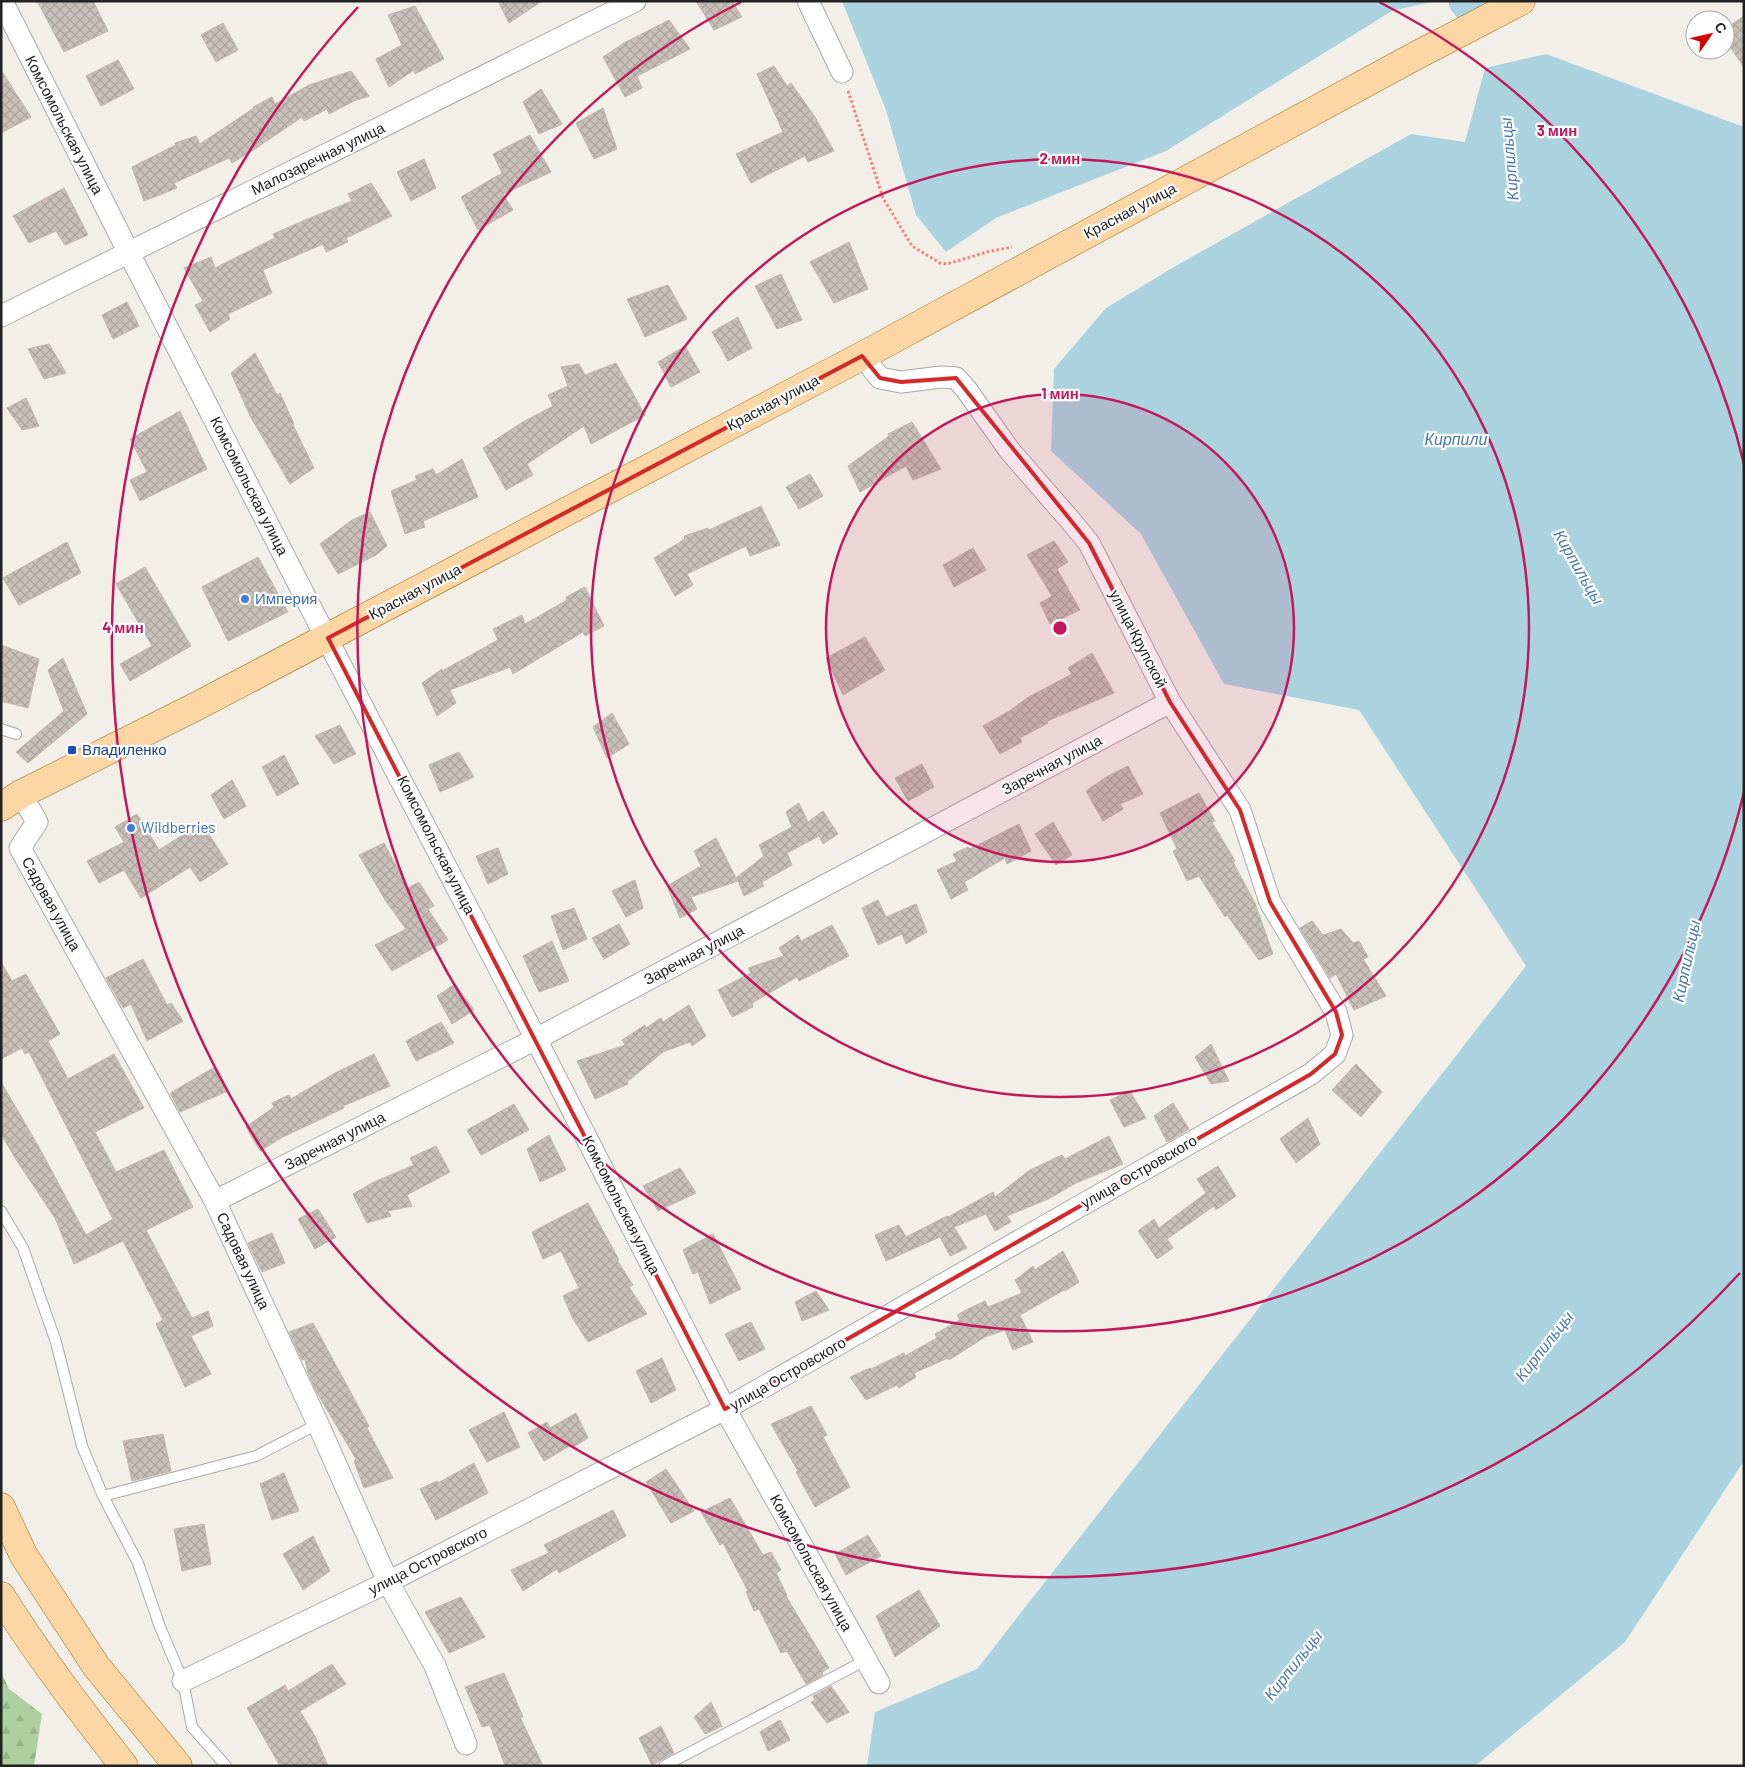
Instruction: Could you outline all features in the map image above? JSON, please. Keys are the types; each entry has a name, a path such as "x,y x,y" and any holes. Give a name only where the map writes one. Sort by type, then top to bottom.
{"main road":[{"name":"Красная улица","path":"8,800 328,638 862,356 1521,1"},
{"path":"1,1507 24,1556 96,1666 178,1766"},
{"path":"1,1596 15,1619 82,1713 124,1766"}],"street":[{"name":"Комсомольская улица","path":"2,1 129,253 536,1039 725,1409 879,1683"},
{"name":"Малозаречная улица","path":"1,316 635,1"},
{"path":"808,1 842,72"},
{"name":"улица Крупской","path":"862,356 880,378 901,382 941,376 956,378 1010,451 1089,543 1170,702 1240,810 1270,902 1336,1012"},
{"name":"Заречная улица","path":"215,1201 536,1039 1170,702"},
{"name":"Садовая улица","path":"8,800 37,822 20,848 215,1201 318,1424 388,1582 434,1666 466,1744"},
{"name":"улица Островского","path":"183,1681 388,1582 725,1409 1311,1074 1335,1054 1342,1035 1336,1012"}],"lane":[{"path":"1,729 16,734"},
{"path":"1,1211 23,1248 56,1342 82,1446 103,1496 138,1563 160,1627 183,1681 192,1727 226,1766"},
{"path":"103,1496 256,1456 318,1424"},
{"path":"664,1766 866,1660"}],"path":[{"path":"842,72 883,198 912,246 940,264 947,264 987,252 1017,246"}],"highlighted area":[{"path":"862,356 880,378 901,382 956,378 1089,543 1170,702 1240,810 1270,902 1336,1012 1342,1035 1335,1054 1311,1074 725,1409 328,638"}],"green space":[{"path":"1,1672 9,1689 42,1714 34,1766 1,1766"}],"water":[{"path":"842,1 1435,1 1392,11 1166,151 996,218 946,252 916,215 886,110"},
{"name":"Кирпили","path":"1546,54 1744,127 1744,1461 1625,1642 1475,1766 867,1766 875,1712 977,1669 1526,966 1359,710 1224,684 1141,534 1051,451 1054,369 1106,308 1179,264 1411,134 1465,142 1485,68"}],"building":[{"path":"37,1 93,1 108,31 64,52"},
{"path":"498,1 542,1 509,23"},
{"path":"696,1 732,1 742,17 714,30"},
{"path":"415,6 444,59 415,74 414,70 389,87 376,59 402,45 388,15"},
{"path":"1744,16 1744,67 1735,54 1735,22"},
{"path":"669,20 690,49 637,76 642,88 625,97 603,57 624,43"},
{"path":"223,23 238,50 216,62 201,35"},
{"path":"118,60 134,89 101,106 86,76"},
{"path":"774,66 787,86 791,83 815,117 834,151 808,162 805,156 751,183 736,154 783,132 757,74"},
{"path":"1,70 31,117 1,133"},
{"path":"351,71 369,96 354,101 329,114 327,109 304,121 302,117 232,163 229,158 174,183 177,188 144,201 132,167 176,145 175,143 196,136 200,144 253,107 272,97 275,104 309,85"},
{"path":"541,89 562,124 539,134 523,102"},
{"path":"603,108 617,149 594,159 576,123"},
{"path":"530,135 551,172 503,194 513,210 478,230 461,197 502,173 493,154"},
{"path":"424,159 436,188 411,201 397,172"},
{"path":"371,183 392,216 346,238 348,242 326,252 323,244 263,270 272,293 228,314 230,319 210,332 195,305 203,301 184,268 211,257 215,268 275,238 273,234 352,201 348,194"},
{"path":"64,188 88,235 65,245 56,231 29,243 13,216"},
{"path":"849,242 868,289 834,303 810,262"},
{"path":"781,274 802,320 777,329 755,286"},
{"path":"668,285 687,319 645,337 627,299"},
{"path":"127,302 139,326 113,339 102,315"},
{"path":"738,317 752,348 728,361 712,332"},
{"path":"49,344 66,373 44,379 28,349"},
{"path":"685,346 700,372 671,387 658,362"},
{"path":"255,353 277,395 280,393 314,468 290,484 250,416 231,373"},
{"path":"616,363 645,415 591,444 584,426 527,464 533,475 506,490 483,448 521,423 553,406 548,395 568,386 561,367 579,364 585,375"},
{"path":"26,398 39,426 22,430 7,408"},
{"path":"180,411 207,469 140,501 130,480 147,472 130,439"},
{"path":"912,422 941,469 913,480 906,466 860,492 848,466 889,436 888,434"},
{"path":"462,459 478,497 423,521 425,527 405,534 391,491 417,480 415,476 433,469 436,475"},
{"path":"810,474 823,496 799,509 786,487"},
{"path":"761,506 780,545 750,556 746,546 687,574 693,585 675,596 654,558 685,539 684,536 708,528 709,530"},
{"path":"370,512 387,546 376,555 338,574 320,544 352,520"},
{"path":"1054,541 1068,562 1057,569 1080,610 1050,624 1040,603 1052,596 1027,555"},
{"path":"67,542 81,573 19,605 3,578"},
{"path":"973,548 986,570 954,587 943,565"},
{"name":"Империя","path":"258,557 288,612 228,641 202,587"},
{"path":"145,567 191,646 130,681 120,664 152,646 116,584"},
{"path":"585,587 604,626 585,636 583,632 513,674 510,667 450,690 456,703 437,716 422,683 442,669 442,671 498,640 493,629 522,615 525,624 567,600 566,597"},
{"path":"865,637 885,670 843,695 826,658"},
{"path":"1,645 39,659 28,708 1,701"},
{"path":"1092,653 1114,693 1047,721 1048,723 1020,738 1022,742 1000,754 983,726 1011,710 1027,698 1072,674 1068,668"},
{"path":"63,658 87,714 28,763 16,752 64,711 48,670"},
{"path":"612,713 629,744 607,758 593,727"},
{"path":"340,725 356,754 334,764 315,736"},
{"path":"459,752 474,777 440,792 429,765"},
{"path":"284,755 299,784 277,796 262,767"},
{"path":"922,764 934,787 908,801 895,778"},
{"path":"1128,766 1143,794 1120,804 1123,809 1103,821 1086,791 1108,776"},
{"path":"232,780 246,806 224,819 211,795"},
{"path":"1199,793 1215,821 1212,822 1235,861 1233,862 1255,903 1273,954 1259,960 1227,915 1225,917 1199,876 1187,881 1173,851 1177,849 1160,813"},
{"path":"799,803 808,822 823,811 838,834 823,844 819,836 787,853 792,865 762,882 764,886 744,896 738,881 691,897 697,909 680,918 667,886 701,866 694,851 716,838 736,878 764,856 759,845 792,827 786,812"},
{"path":"137,814 159,850 202,823 228,864 200,882 190,867 141,898 124,870 99,883 87,861 124,842 115,827"},
{"path":"1053,822 1072,855 1056,865 1035,834"},
{"path":"1019,824 1031,851 1007,864 1005,858 964,882 968,890 951,899 937,870 957,861 953,854 968,847 970,849"},
{"path":"384,843 408,888 419,882 434,906 428,909 448,940 392,971 375,945 406,929 385,900 359,855"},
{"path":"498,848 508,874 488,884 476,856"},
{"path":"635,880 643,908 626,917 612,891"},
{"path":"878,900 886,917 916,904 927,932 906,944 902,934 878,945 862,908"},
{"path":"574,908 587,939 563,950 551,916"},
{"path":"1312,921 1323,935 1341,929 1353,943 1359,941 1368,957 1363,959 1386,996 1354,1010 1336,974 1330,978 1300,928"},
{"path":"619,924 630,944 604,959 592,938"},
{"path":"832,925 849,956 799,981 797,977 752,1003 753,1007 732,1017 718,990 751,973 748,968 784,956 779,948 798,935 801,941"},
{"path":"552,941 569,981 539,992 523,956"},
{"path":"143,959 167,1005 171,1003 183,1021 147,1041 131,1004 123,1008 106,978"},
{"path":"1,962 12,981 26,974 60,1034 48,1041 68,1079 114,1054 144,1108 95,1132 116,1172 164,1150 193,1207 146,1230 192,1318 208,1311 213,1326 191,1336 211,1374 185,1387 156,1324 163,1320 123,1241 74,1264 55,1218 1,1134 1,1082 40,1149 86,1235 113,1219 29,1052 25,1054 22,1048 1,1059"},
{"path":"455,984 474,1010 452,1024 437,996"},
{"path":"689,1005 706,1036 692,1046 690,1042 663,1052 627,1082 628,1084 595,1099 577,1061 625,1045 622,1040 645,1025 646,1028 661,1018 663,1022"},
{"path":"441,1022 454,1043 416,1061 406,1041"},
{"path":"1211,1044 1229,1081 1211,1084 1195,1057"},
{"path":"374,1054 390,1086 343,1106 344,1108 281,1138 260,1151 246,1127 274,1107 272,1103 289,1095 291,1099 335,1073"},
{"path":"1356,1064 1382,1092 1361,1117 1332,1090"},
{"path":"215,1067 228,1091 180,1112 170,1093"},
{"path":"1130,1091 1146,1118 1124,1127 1110,1100"},
{"path":"1173,1103 1189,1129 1167,1142 1154,1116"},
{"path":"514,1104 529,1130 481,1155 467,1130"},
{"path":"1308,1118 1320,1144 1296,1163 1280,1139"},
{"path":"549,1135 566,1170 540,1182 527,1149"},
{"path":"1109,1136 1123,1164 1078,1182 1048,1199 1007,1216 1011,1222 995,1231 986,1214 954,1227 967,1248 950,1256 940,1237 886,1261 875,1235 899,1225 906,1237 948,1217 993,1192 995,1197 1030,1170 1062,1155 1065,1159"},
{"path":"436,1146 450,1172 407,1195 412,1206 388,1211 391,1216 367,1223 353,1194 374,1182 414,1165 410,1158"},
{"path":"1218,1166 1236,1196 1216,1210 1214,1206 1167,1239 1173,1248 1157,1259 1138,1231 1154,1219 1159,1228 1206,1193 1197,1179"},
{"path":"680,1168 696,1193 658,1211 643,1186"},
{"path":"588,1203 619,1260 617,1260 633,1285 629,1287 647,1314 588,1342 573,1319 563,1296 579,1288 561,1251 543,1259 532,1232"},
{"path":"318,1209 336,1237 315,1249 298,1219"},
{"path":"272,1233 285,1263 262,1272 248,1243"},
{"path":"713,1234 741,1289 710,1304 698,1272 693,1274 683,1250"},
{"path":"1063,1251 1079,1282 1020,1315 1033,1342 1013,1350 1005,1330 985,1337 949,1360 948,1358 914,1373 916,1377 899,1388 897,1385 866,1400 850,1377 904,1353 905,1356 937,1338 935,1334 960,1320 957,1315 966,1310 985,1301 988,1307 1022,1293 1015,1280 1033,1266 1035,1270"},
{"path":"816,1291 829,1310 802,1321 795,1302"},
{"path":"751,1322 765,1349 739,1361 725,1334"},
{"path":"313,1323 369,1426 367,1428 393,1478 364,1488 354,1461 356,1459 316,1391 308,1373 305,1359 302,1360 289,1332"},
{"path":"662,1358 676,1390 651,1403 636,1371"},
{"path":"811,1406 827,1435 823,1437 850,1487 815,1507 796,1472 798,1471 771,1424"},
{"path":"504,1412 520,1447 487,1462 469,1430"},
{"path":"576,1413 588,1438 572,1448 571,1445 544,1461 528,1433 547,1422 550,1428"},
{"path":"163,1434 171,1471 132,1481 123,1441"},
{"path":"474,1463 488,1493 436,1520 420,1489 437,1481 438,1483"},
{"path":"666,1469 694,1511 671,1523 646,1482"},
{"path":"284,1473 299,1511 272,1520 260,1484"},
{"path":"730,1498 763,1555 771,1552 781,1570 776,1573 786,1596 829,1668 822,1672 823,1675 806,1684 787,1651 781,1653 759,1609 754,1611 746,1592 748,1591 723,1543 720,1545 701,1512"},
{"path":"613,1510 626,1536 559,1573 557,1569 523,1591 511,1570 549,1553 544,1545"},
{"path":"204,1524 211,1564 182,1571 174,1529"},
{"path":"868,1535 881,1556 846,1575 835,1554"},
{"path":"313,1536 330,1571 303,1590 283,1554"},
{"path":"919,1590 940,1626 895,1657 876,1616"},
{"path":"461,1597 485,1637 449,1653 425,1612"},
{"path":"332,1664 346,1684 300,1711 315,1736 328,1766 280,1766 247,1708 285,1685 288,1691"},
{"path":"504,1673 523,1717 520,1717 543,1766 505,1766 490,1725 482,1727 465,1687"},
{"path":"831,1686 849,1712 827,1723 811,1702 815,1700 813,1696"},
{"path":"711,1702 722,1726 705,1734 694,1717"},
{"path":"780,1720 790,1740 768,1751 760,1732"},
{"path":"661,1726 674,1753 652,1765 639,1738"}],"waterway":[{"name":"Кирпильцы","path":"1466,1 1476,13"}],"place":[{"name":"Империя","path":"245,599"},
{"name":"Владиленко","path":"72,750"},
{"name":"Wildberries","path":"131,828"}]}
